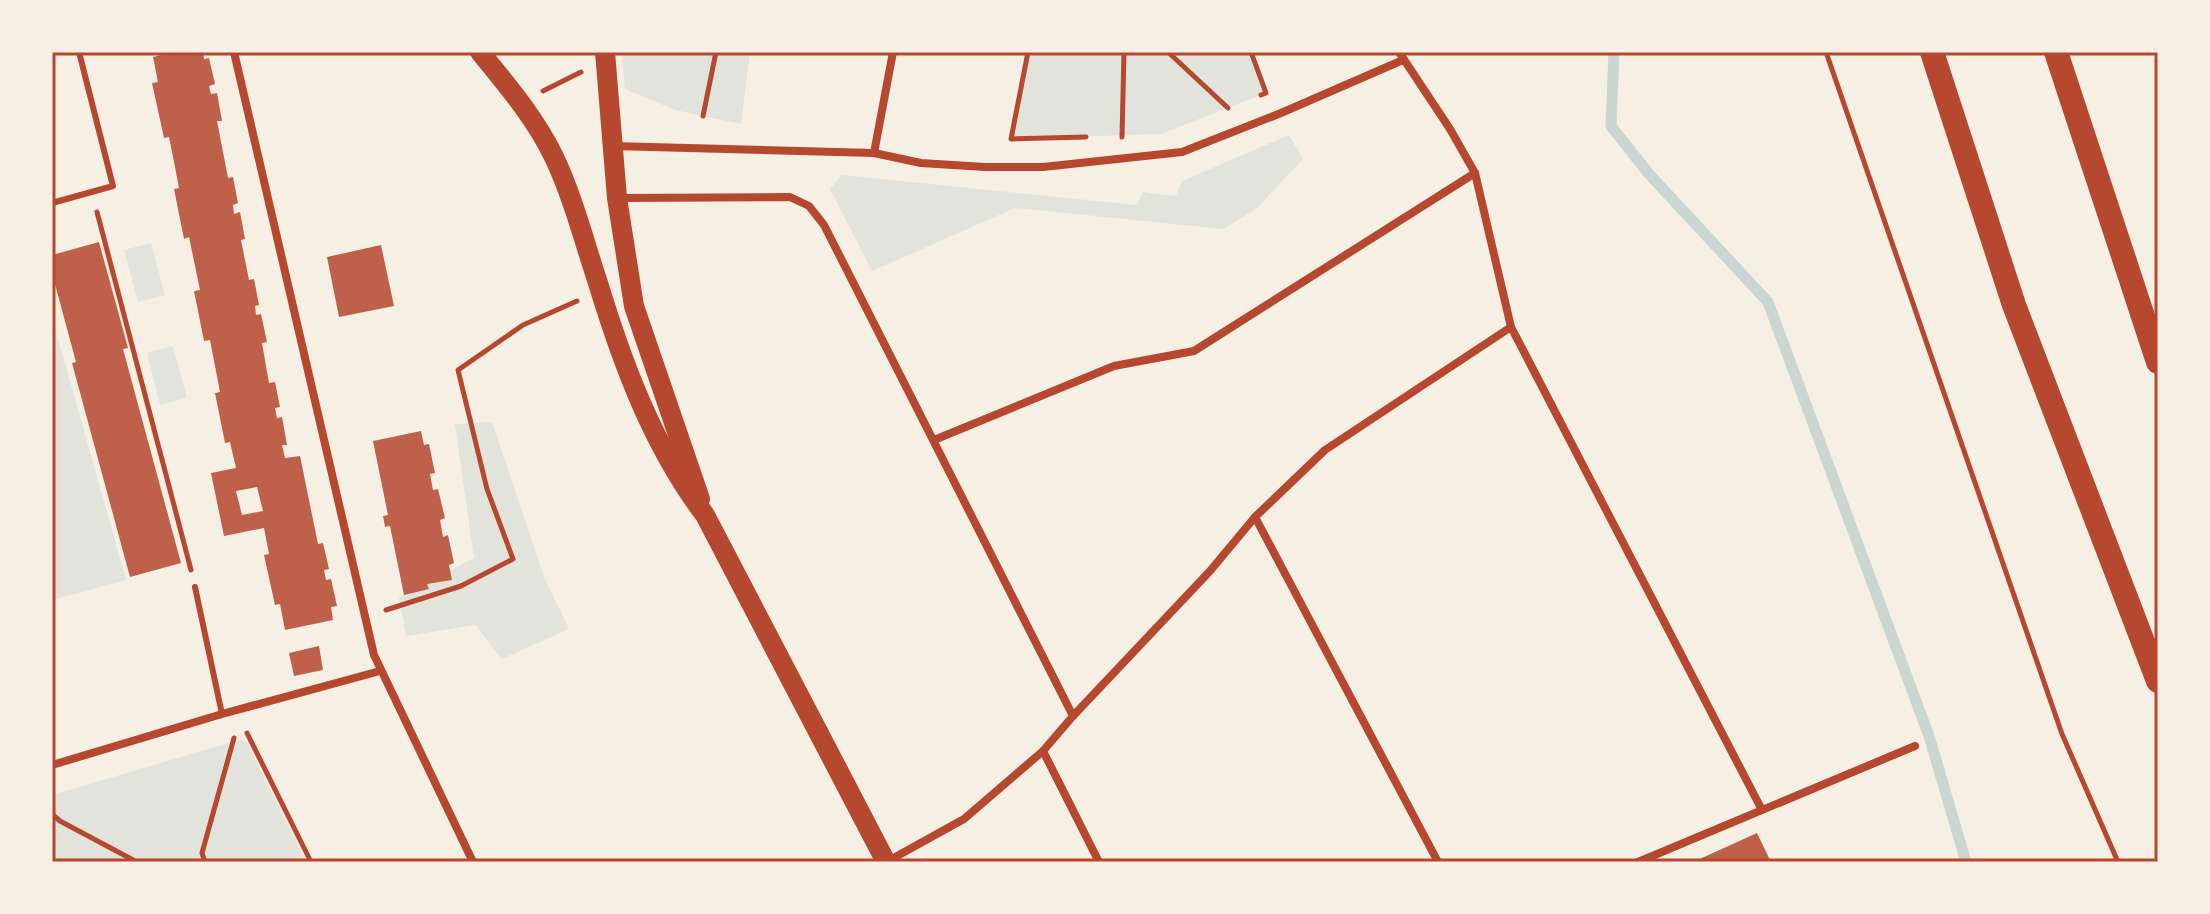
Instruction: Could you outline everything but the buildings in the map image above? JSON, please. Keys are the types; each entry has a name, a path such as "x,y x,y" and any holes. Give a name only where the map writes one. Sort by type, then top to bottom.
{"highway":[{"path":"1932,52 2014,305 2158,681"},
{"path":"2056,52 2158,362"}],"main road":[{"path":"480,52 523,105 553,155 567,186 621,353 652,429 689,494 705,515 887,862"},
{"path":"598,59 634,306 650,359 695,477 705,515"}],"street":[{"path":"234,52 380,671 473,862"},
{"path":"874,153 893,52"},
{"path":"611,146 874,153 921,163 985,167 1043,167 1182,152 1281,113 1401,56 1475,173 1511,327 1762,810"},
{"path":"934,440 1114,366 1194,351 1475,173"},
{"path":"617,198 790,197 809,206 824,225 1073,716"},
{"path":"887,862 964,819 1043,751 1210,571 1255,517 1325,450 1511,327"},
{"path":"1255,517 1438,862"},
{"path":"52,765 380,671"},
{"path":"1638,862 1915,746"},
{"path":"1043,751 1099,862"}],"lane":[{"path":"52,203 113,186 79,52"},
{"path":"195,587 222,714"}],"path":[{"path":"703,116 716,52"},
{"path":"1028,52 1011,139 1090,137"},
{"path":"1124,52 1122,137 1135,136"},
{"path":"1168,52 1228,108"},
{"path":"1251,52 1266,93 1253,98"},
{"path":"1826,52 2062,734 2118,862"},
{"path":"534,97 598,59"},
{"path":"1215,113 1240,103"},
{"path":"92,192 195,587"},
{"path":"365,616 461,586 513,559 487,489 458,370 523,325 577,301"},
{"path":"247,733 311,862"},
{"path":"205,862 202,853 234,738"},
{"path":"52,814 137,862"}],"shaded area":[{"path":"622,52 750,52 741,124 675,110 625,89"},
{"path":"1028,52 1251,52 1266,93 1161,134 1011,139"},
{"path":"1289,135 1303,159 1256,209 1223,229 1015,208 872,271 830,189 842,175 1136,205 1143,192 1176,196 1182,181"},
{"path":"151,243 165,295 138,302 124,250"},
{"path":"52,317 126,580 52,600"},
{"path":"173,346 187,398 160,405 147,353"},
{"path":"492,422 544,577 569,629 502,659 475,625 406,636 399,597 474,558 455,424"},
{"path":"242,739 248,745 306,862 52,862 52,795"}],"waterway":[{"path":"1614,52 1611,126 1649,174 1768,302 1929,736 1966,862"}]}
